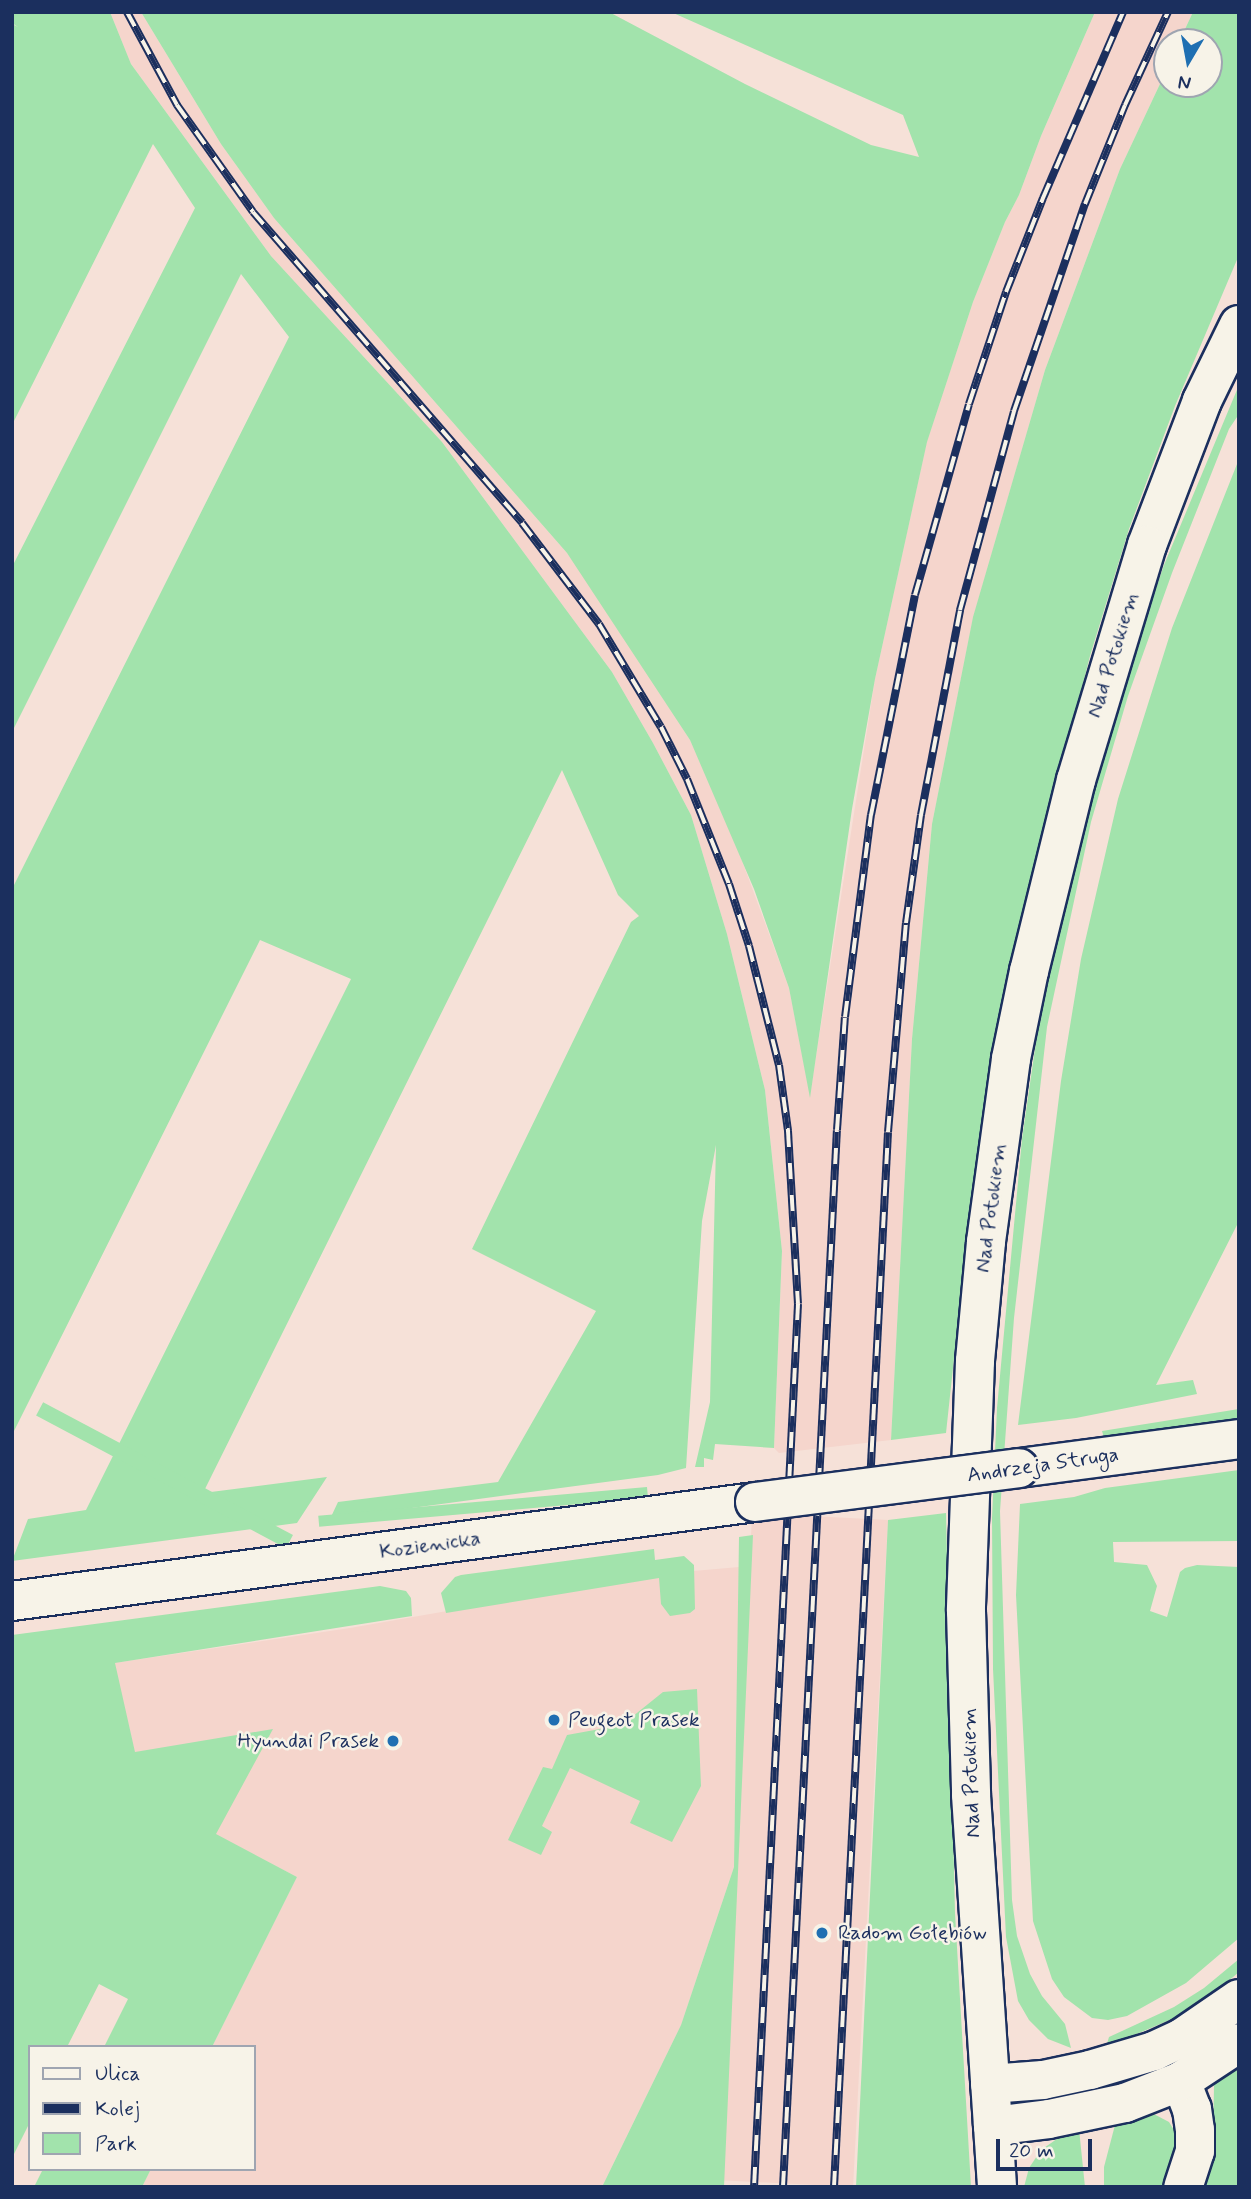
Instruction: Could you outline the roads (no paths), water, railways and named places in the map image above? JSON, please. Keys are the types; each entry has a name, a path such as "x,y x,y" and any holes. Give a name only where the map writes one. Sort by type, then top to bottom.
{"main road":[{"name":"Nad Potokiem","path":"997,2187 971,1795 966,1612 975,1361 986,1242 1011,1059 1049,880 1106,674 1147,545 1197,414 1239,325"},
{"name":"Andrzeja Struga","path":"848,1490 1239,1438"},
{"name":"Kozienicka","path":"12,1601 848,1490"},
{"path":"990,2084 1043,2080 1090,2070 1154,2051 1181,2038 1239,1998"},
{"path":"993,2126 1094,2111 1181,2081 1239,2043"},
{"path":"1181,2081 1192,2109 1195,2130 1195,2151 1183,2187"}],"railway":[{"path":"127,12 177,105 253,212 522,523 599,624 661,727 687,779 729,884 749,946 779,1065 788,1131 798,1304 754,2187"},
{"path":"783,2187 837,1130 845,1017 871,815 915,595 969,404 1006,292 1043,198 1123,12"},
{"path":"834,2187 888,1132 906,923 921,815 960,610 1014,411 1085,204 1125,105 1168,12"}],"place":[{"name":"Peugeot Prasek","path":"554,1720"},
{"name":"Hyundai Prasek","path":"393,1741"},
{"name":"Radom Gołębiów","path":"822,1933"}]}
